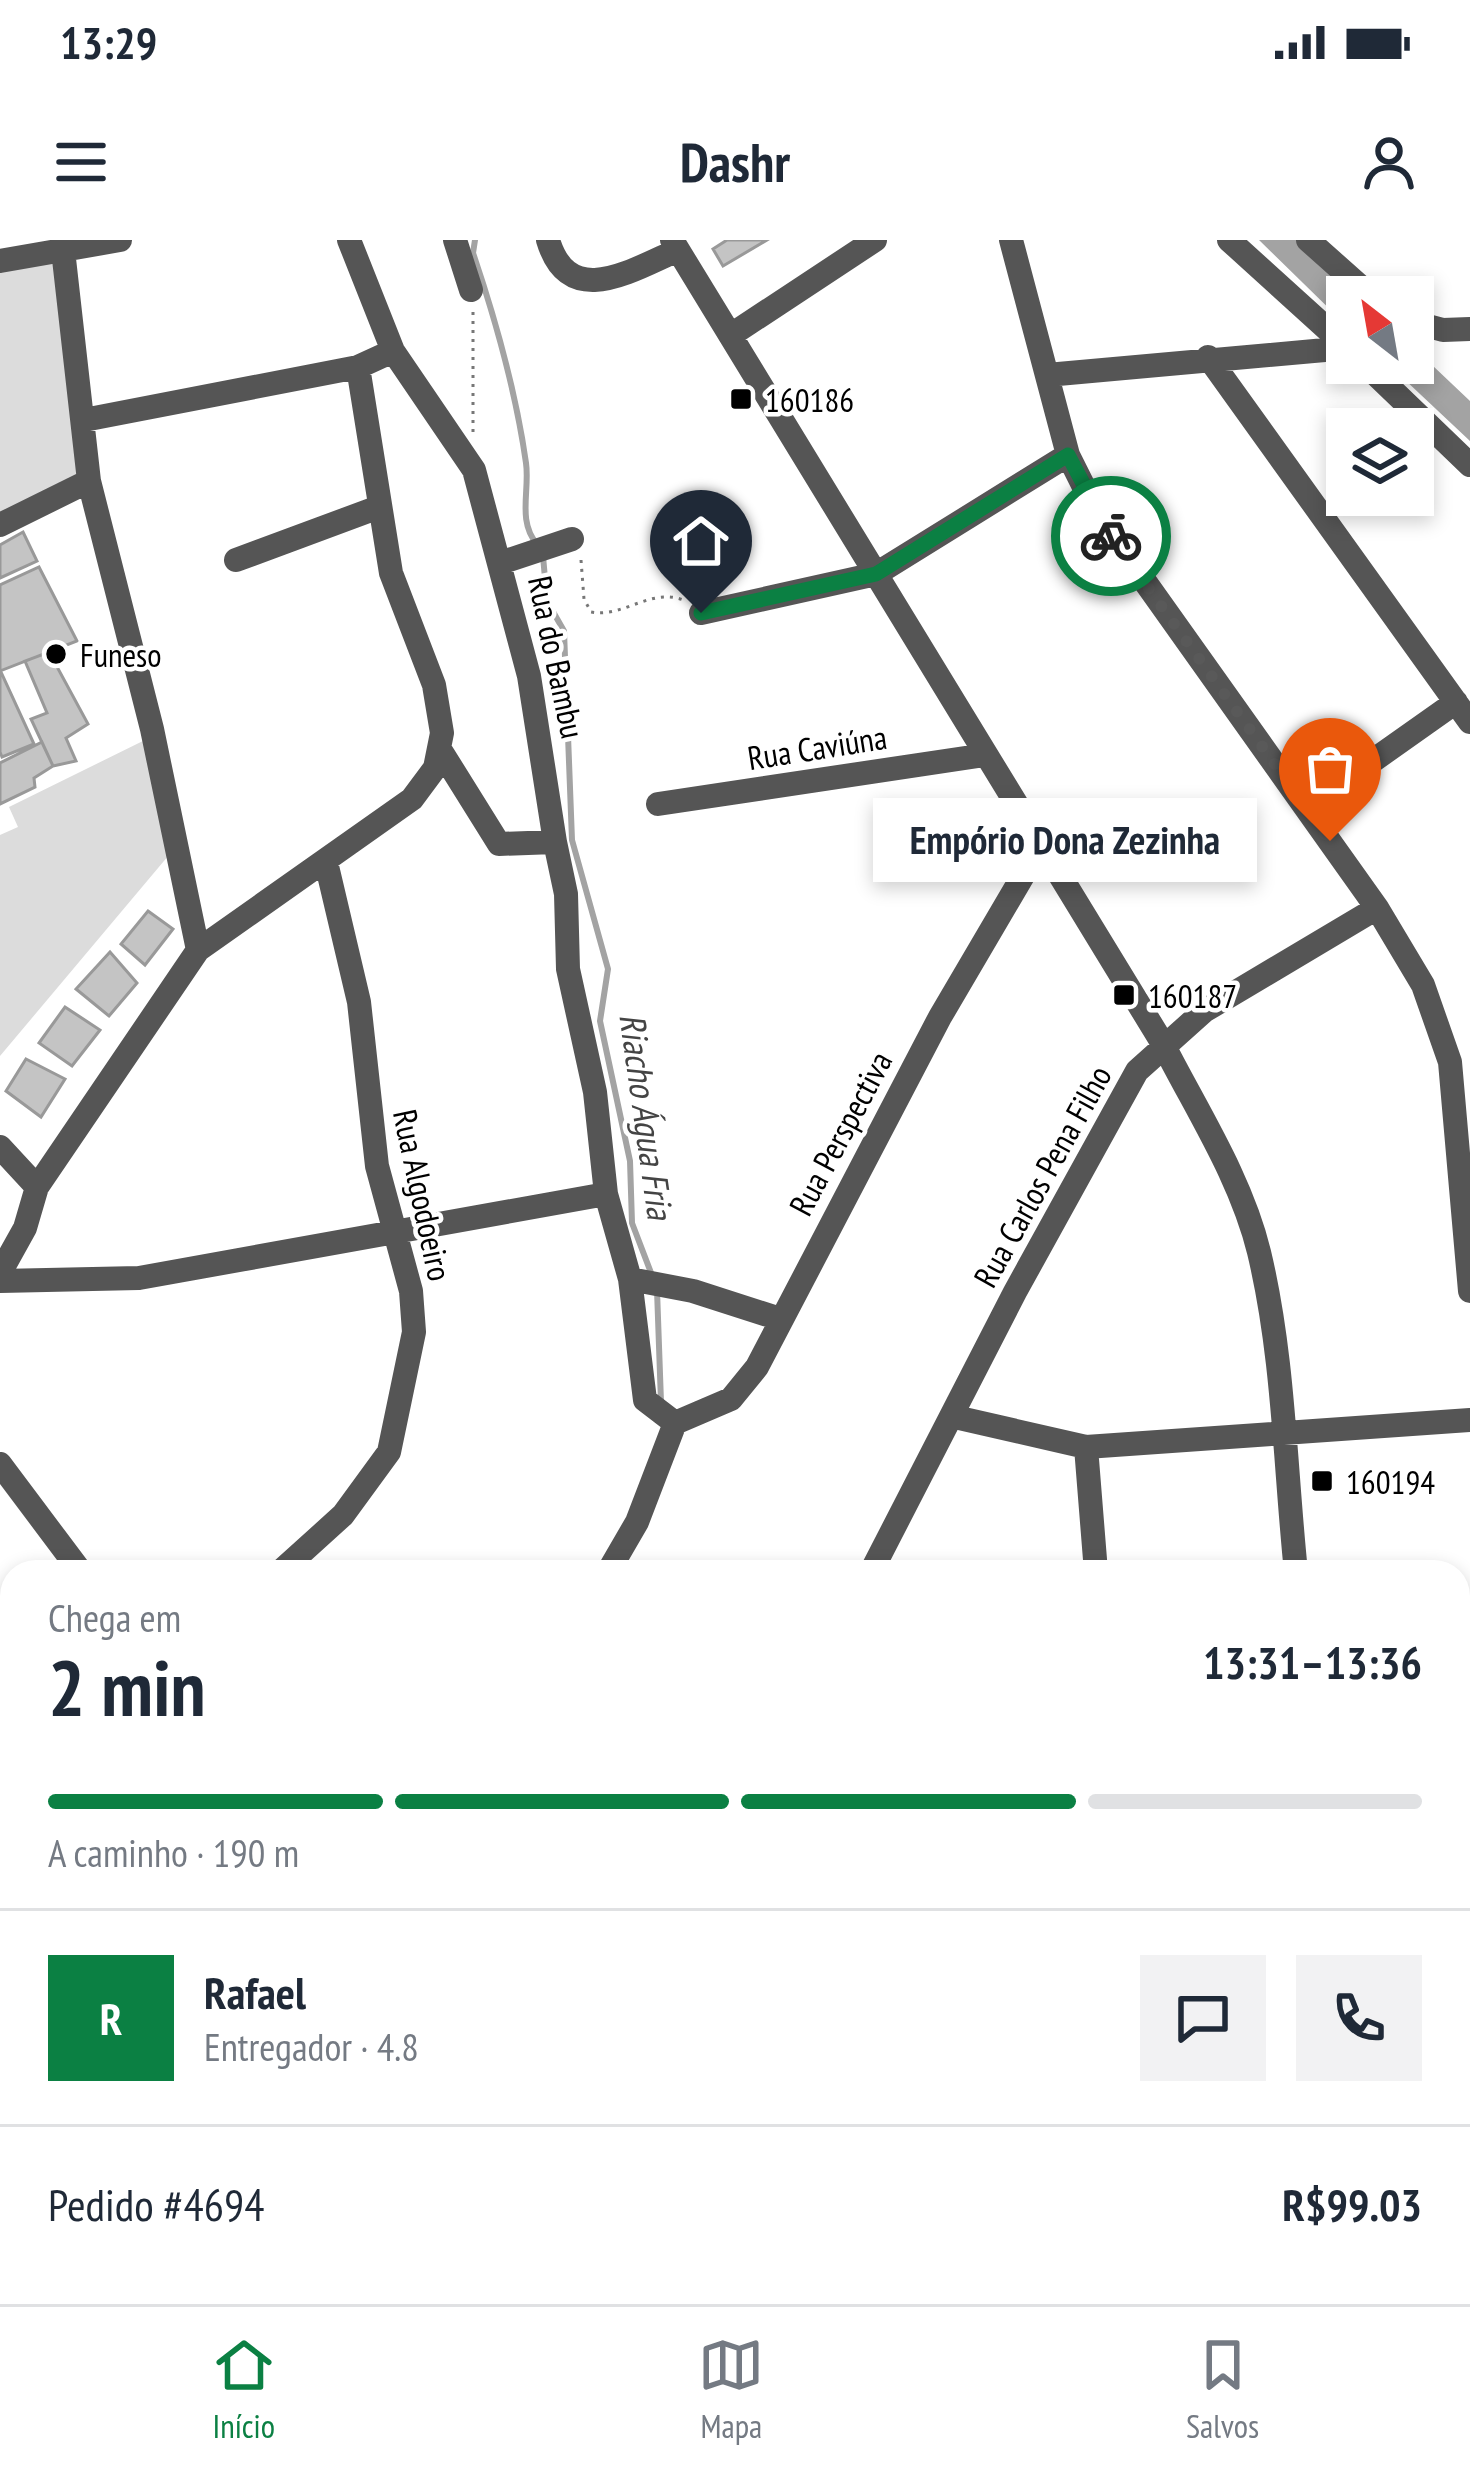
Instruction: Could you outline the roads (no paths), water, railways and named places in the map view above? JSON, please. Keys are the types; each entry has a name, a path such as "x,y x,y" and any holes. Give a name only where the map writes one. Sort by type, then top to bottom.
{"street":[{"path":"0,261 120,240"},
{"path":"349,240 393,351 475,470 503,562"},
{"path":"455,240 471,290"},
{"path":"548,240 555,265 568,277 591,281 675,245 1163,1044 1233,1178 1254,1237 1283,1435 1295,1560"},
{"path":"730,335 874,240"},
{"path":"1229,240 1326,328"},
{"path":"1308,240 1348,276"},
{"path":"70,246 89,481 152,729 198,950"},
{"path":"1013,252 1068,455 1125,559 1377,908 1424,985 1450,1062 1470,1291"},
{"path":"1434,326 1470,328"},
{"path":"1047,375 1208,356 1326,348"},
{"path":"84,420 358,367 393,351"},
{"path":"1208,356 1463,712 1306,808"},
{"path":"358,367 391,574 434,685 441,751 499,844 555,842"},
{"path":"1386,384 1470,465"},
{"path":"701,613 876,574 1068,455"},
{"path":"0,525 89,481"},
{"path":"236,560 379,507"},
{"name":"Rua do Bambu","path":"572,539 503,562 544,747 566,894 568,969 595,1092 606,1194 644,1281 660,1413"},
{"path":"441,751 412,799 198,950 37,1186 25,1228 0,1277 139,1278 392,1228 606,1194"},
{"name":"Rua Caviúna","path":"658,804 985,755"},
{"name":"Rua Perspectiva","path":"660,1413 722,1406 757,1367 777,1318 940,1017 1041,845"},
{"name":"Rua Algodoeiro","path":"293,1560 343,1515 388,1452 413,1331 411,1291 377,1166 358,1002 326,862"},
{"name":"Rua Carlos Pena Filho","path":"878,1560 955,1417 1015,1292 1137,1071 1204,1011 1377,908"},
{"path":"0,1147 37,1186"},
{"path":"644,1281 777,1318"},
{"path":"615,1560 637,1522 660,1413"},
{"path":"955,1417 1086,1447 1470,1420"},
{"path":"1086,1447 1095,1560"},
{"path":"0,1464 71,1560"},
{"path":"0,1509 26,1503"}],"waterway":[{"name":"Riacho Água Fria","path":"475,240 473,253 517,410 526,463 527,525 537,544"},
{"name":"Riacho Água Fria","path":"543,556 547,601 564,631 572,840 608,969 600,1021 630,1161 632,1223 653,1278"},
{"name":"Riacho Água Fria","path":"657,1290 661,1402"}],"place":[{"name":"160186","path":"741,399"},
{"name":"Funeso","path":"56,654"},
{"name":"Empório Dona Zezinha","path":"1330,841"},
{"name":"160187","path":"1124,995"},
{"name":"160194","path":"1322,1481"}]}
